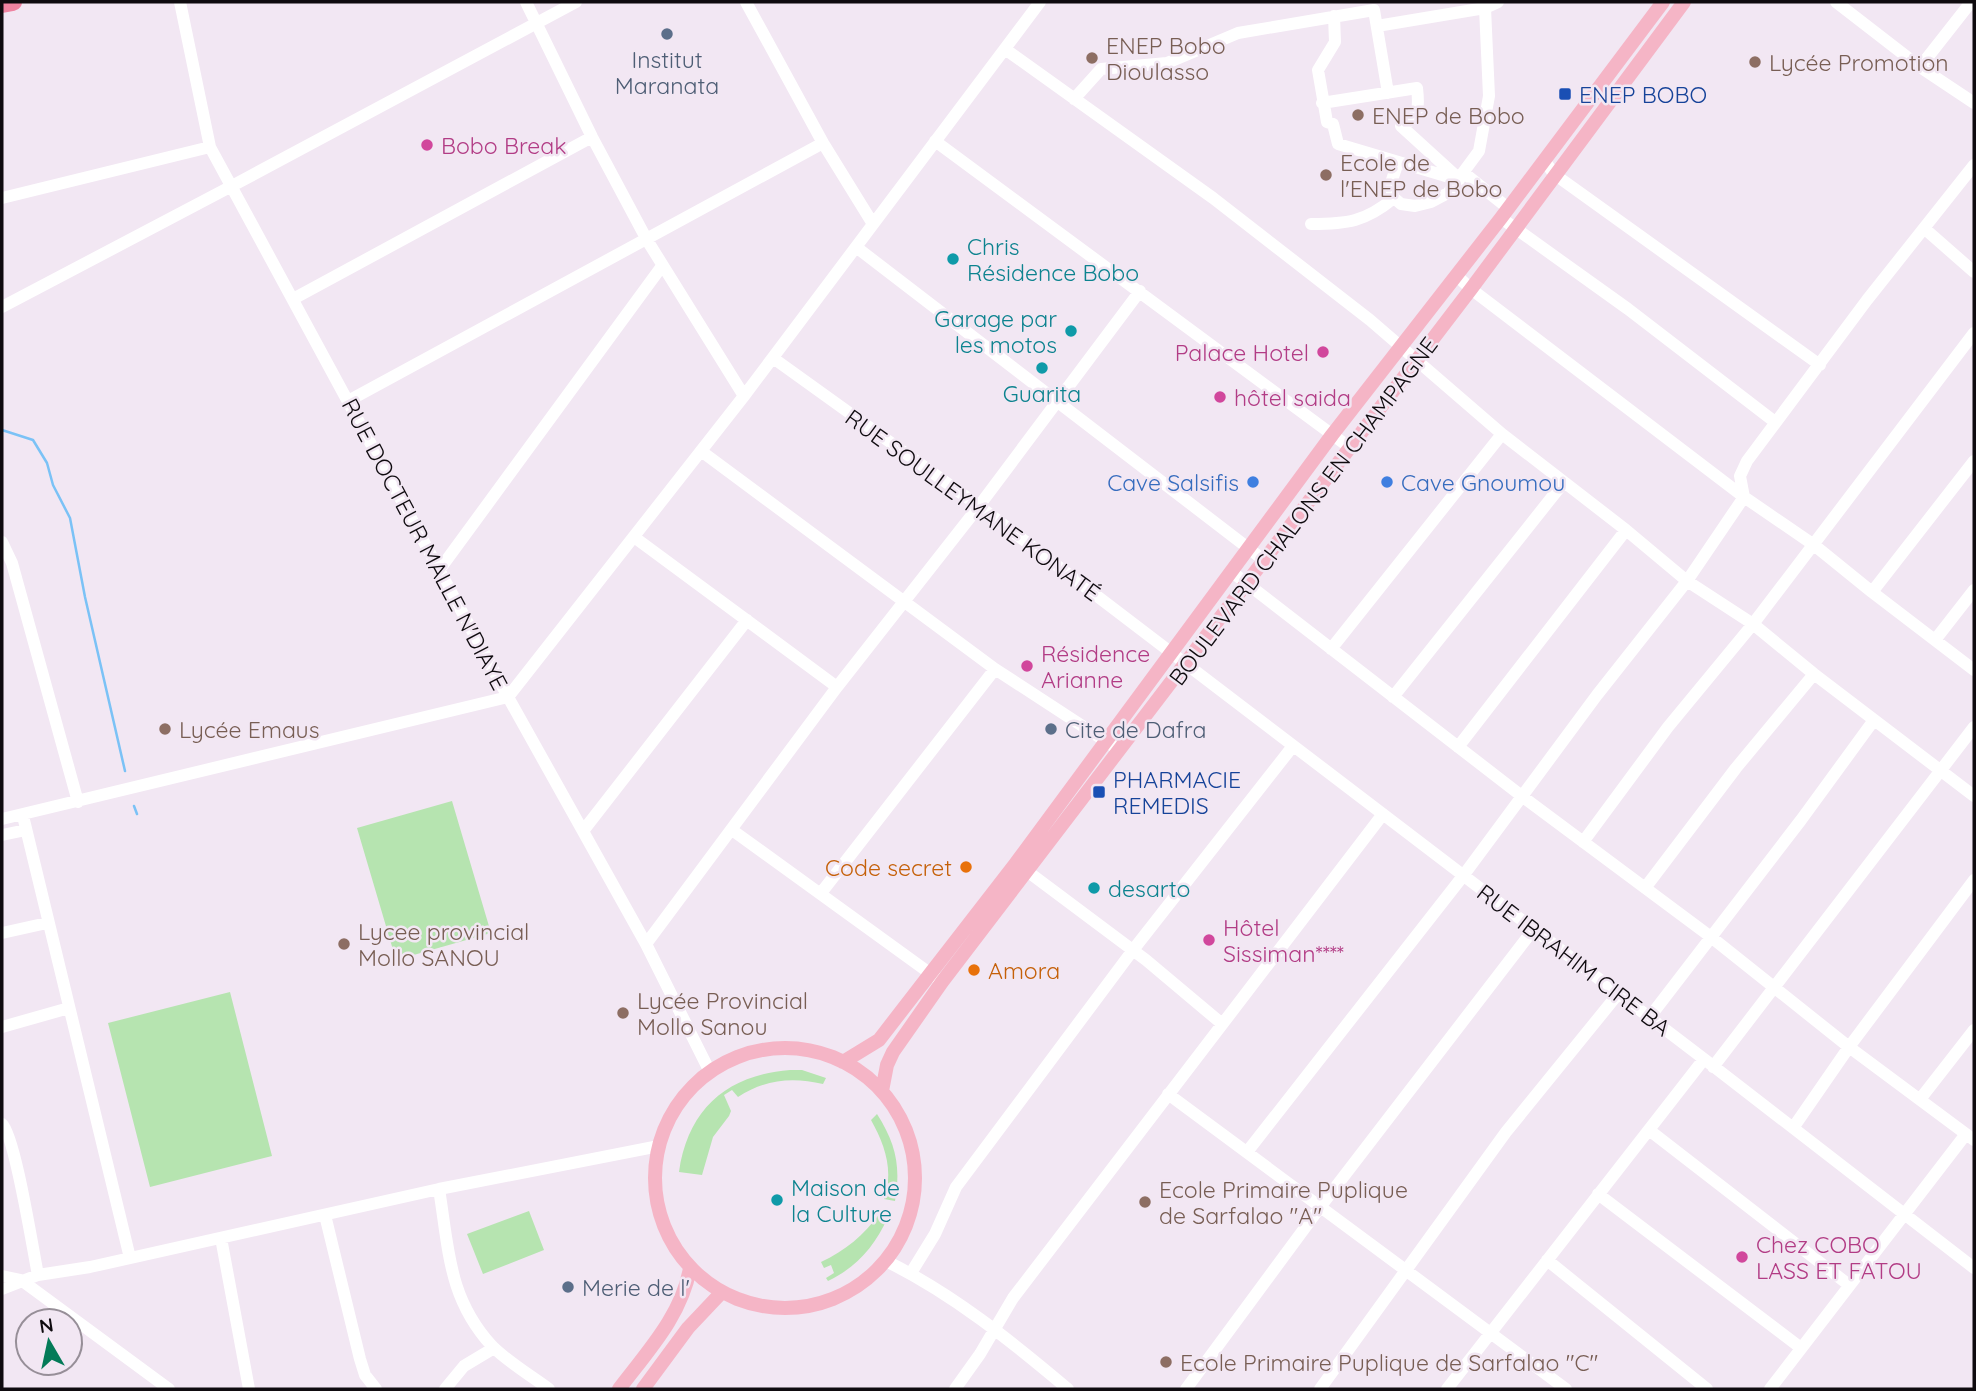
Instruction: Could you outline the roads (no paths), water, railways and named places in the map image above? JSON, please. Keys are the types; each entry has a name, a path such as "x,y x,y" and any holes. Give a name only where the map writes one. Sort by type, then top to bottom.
{"highway":[{"path":"2,4 13,2"}],"main road":[{"name":"BOULEVARD CHALONS EN CHAMPAGNE","path":"1021,867 1105,741 1332,435 1663,2"},
{"name":"BOULEVARD CHALONS EN CHAMPAGNE","path":"843,1062 879,1040 936,978 1021,867 1119,751 1471,289 1684,2"},
{"name":"BOULEVARD CHALONS EN CHAMPAGNE","path":"883,1091 892,1052 936,978"},
{"path":"772,1049 808,1050 843,1062 883,1091 906,1128 914,1158 916,1180 908,1222 886,1261 865,1281 848,1292 809,1306 768,1307 738,1300 722,1292 691,1268 669,1238 658,1209 654,1177 659,1146 676,1107 709,1072 738,1058 772,1049"},
{"path":"622,1385 680,1303 687,1289 691,1268"},
{"path":"641,1389 688,1328 722,1292"}],"street":[{"name":"RUE DOCTEUR MALLE N'DIAYE","path":"180,2 210,147 508,697 646,944 709,1072"},
{"path":"526,2 592,137 647,240 744,396"},
{"path":"2,307 576,2"},
{"path":"746,2 823,143 873,224"},
{"path":"2,819 508,697 744,396 1040,2"},
{"path":"1377,26 1485,8 1498,2"},
{"path":"1836,2 1920,67 1974,103"},
{"path":"1920,67 1971,2"},
{"path":"1398,162 1390,186 1394,198 1401,204 1415,206 1431,202 1448,193 1479,151 1489,96 1485,8"},
{"path":"1074,99 1101,69 1167,63 1238,33 1374,10 1388,93"},
{"path":"1334,16 1335,41 1318,70 1327,122 1333,124 1338,144 1462,177"},
{"path":"1005,49 1213,198 1402,346 1502,434 1687,581 1753,624 1974,796"},
{"path":"1322,103 1418,88 1420,107 1410,123 1401,126 1504,213 1515,229 1628,309 1775,422"},
{"path":"293,299 592,137"},
{"path":"935,141 1349,447"},
{"path":"348,401 823,143"},
{"path":"2,198 210,147"},
{"path":"1544,160 1554,174 1820,365"},
{"path":"1247,1152 1463,876 1597,695 1687,581 1744,497 1740,476 1747,461 1867,300 1974,165"},
{"path":"1311,224 1338,225 1365,218 1394,198"},
{"path":"1924,229 1974,272"},
{"path":"856,247 1265,561"},
{"path":"440,569 662,266"},
{"path":"1456,275 1744,497 1814,545 1974,670"},
{"path":"646,944 837,687 979,506 1140,291"},
{"path":"1583,842 1668,727 1753,624 1974,333"},
{"name":"RUE SOULLEYMANE KONATÉ","path":"773,358 979,506 1172,653"},
{"path":"1331,649 1502,434"},
{"path":"701,451 995,669 1119,751"},
{"path":"1872,592 1974,461"},
{"path":"1393,697 1564,482"},
{"path":"1458,747 1626,530"},
{"path":"634,537 837,687"},
{"path":"2,542 12,563 78,802"},
{"path":"1232,572 1970,1137 1903,1213 1770,1389"},
{"path":"1935,640 1974,590"},
{"path":"583,831 747,620"},
{"name":"RUE IBRAHIM CIRE BA","path":"1172,653 1974,1268"},
{"path":"821,893 995,669"},
{"path":"1645,888 1736,768 1814,674"},
{"path":"1649,1018 1874,720"},
{"path":"1447,1389 1649,1130 1774,987 1974,727"},
{"path":"911,1273 934,1234 956,1187 1133,950 1293,747"},
{"path":"955,1389 1013,1298 1383,814"},
{"path":"23,816 130,1258"},
{"path":"2,835 26,830"},
{"path":"733,830 936,978"},
{"path":"1021,867 1133,950 1222,1023"},
{"path":"1793,1128 1849,1047 1974,880"},
{"path":"2,933 47,923"},
{"path":"1186,1389 1321,1206 1534,930"},
{"path":"1320,1389 1506,1132 1618,994"},
{"path":"2,1027 69,1008"},
{"path":"1921,1098 1974,1030"},
{"path":"1168,1094 1566,1389"},
{"path":"2,1124 6,1128 13,1152 38,1275"},
{"path":"1649,1130 1849,1285"},
{"path":"2,1289 38,1275 130,1258 439,1189 659,1146"},
{"path":"439,1189 455,1283 462,1303 474,1324 494,1348 549,1389"},
{"path":"1598,1194 1801,1348"},
{"path":"325,1215 360,1359 365,1375 376,1389"},
{"path":"221,1238 249,1389"},
{"path":"1547,1260 1707,1389"},
{"path":"886,1261 911,1273 996,1328 1068,1389"},
{"path":"2,1276 21,1280 168,1389"},
{"path":"445,1389 464,1366 494,1348"},
{"path":"622,1385 641,1389"}],"waterway":[{"path":"2,430 33,440 47,463 53,485 70,518 85,597 125,771"},
{"path":"134,806 137,814"}],"place":[{"name":"Institut Maranata","path":"667,34"},
{"name":"ENEP Bobo Dioulasso","path":"1092,58"},
{"name":"Lycée Promotion","path":"1755,62"},
{"name":"ENEP BOBO","path":"1565,94"},
{"name":"ENEP de Bobo","path":"1358,115"},
{"name":"Bobo Break","path":"427,145"},
{"name":"Ecole de l'ENEP de Bobo","path":"1326,175"},
{"name":"Chris Résidence Bobo","path":"953,259"},
{"name":"Garage par les motos","path":"1071,331"},
{"name":"Palace Hotel","path":"1323,352"},
{"name":"Guarita","path":"1042,368"},
{"name":"hôtel saida","path":"1220,397"},
{"name":"Cave Salsifis","path":"1253,482"},
{"name":"Cave Gnoumou","path":"1387,482"},
{"name":"Résidence Arianne","path":"1027,666"},
{"name":"Lycée Emaus","path":"165,729"},
{"name":"Cite de Dafra","path":"1051,729"},
{"name":"PHARMACIE REMEDIS","path":"1099,792"},
{"name":"Code secret","path":"966,867"},
{"name":"desarto","path":"1094,888"},
{"name":"Hôtel Sissiman****","path":"1209,940"},
{"name":"Lycee provincial Mollo SANOU","path":"344,944"},
{"name":"Amora","path":"974,970"},
{"name":"Lycée Provincial Mollo Sanou","path":"623,1013"},
{"name":"Maison de la Culture","path":"777,1200"},
{"name":"Ecole Primaire Puplique de Sarfalao \"A\"","path":"1145,1202"},
{"name":"Chez COBO LASS ET FATOU","path":"1742,1257"},
{"name":"Merie de l'","path":"568,1287"},
{"name":"Ecole Primaire Puplique de Sarfalao \"C\"","path":"1166,1362"}]}
